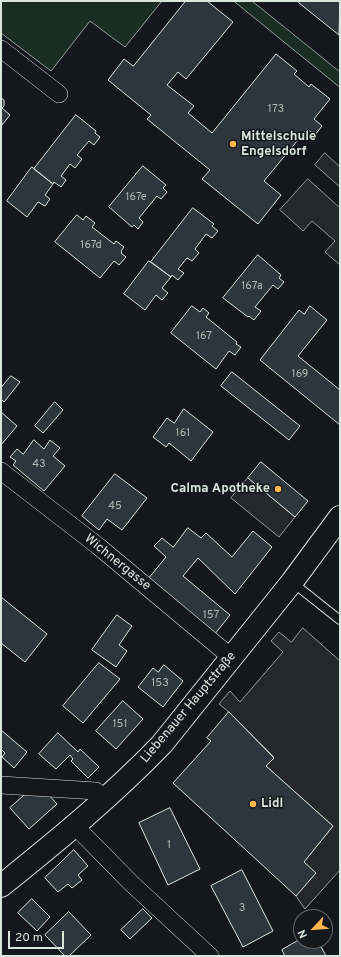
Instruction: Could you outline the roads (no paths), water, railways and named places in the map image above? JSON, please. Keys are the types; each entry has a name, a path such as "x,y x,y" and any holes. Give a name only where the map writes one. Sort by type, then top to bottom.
{"main road":[{"name":"Liebenauer Hauptstraße","path":"1,886 105,800 162,744 292,582 340,517"}],"street":[{"path":"1,49 59,94"},
{"name":"Wichnergasse","path":"1,471 98,546 231,657"},
{"path":"1,785 96,791 105,800"},
{"path":"75,826 131,883 210,956"}],"lane":[{"path":"292,582 340,620"}],"place":[{"name":"Mittelschule Engelsdorf","path":"233,144"},
{"name":"Calma Apotheke","path":"278,489"},
{"name":"Lidl","path":"253,804"}]}
